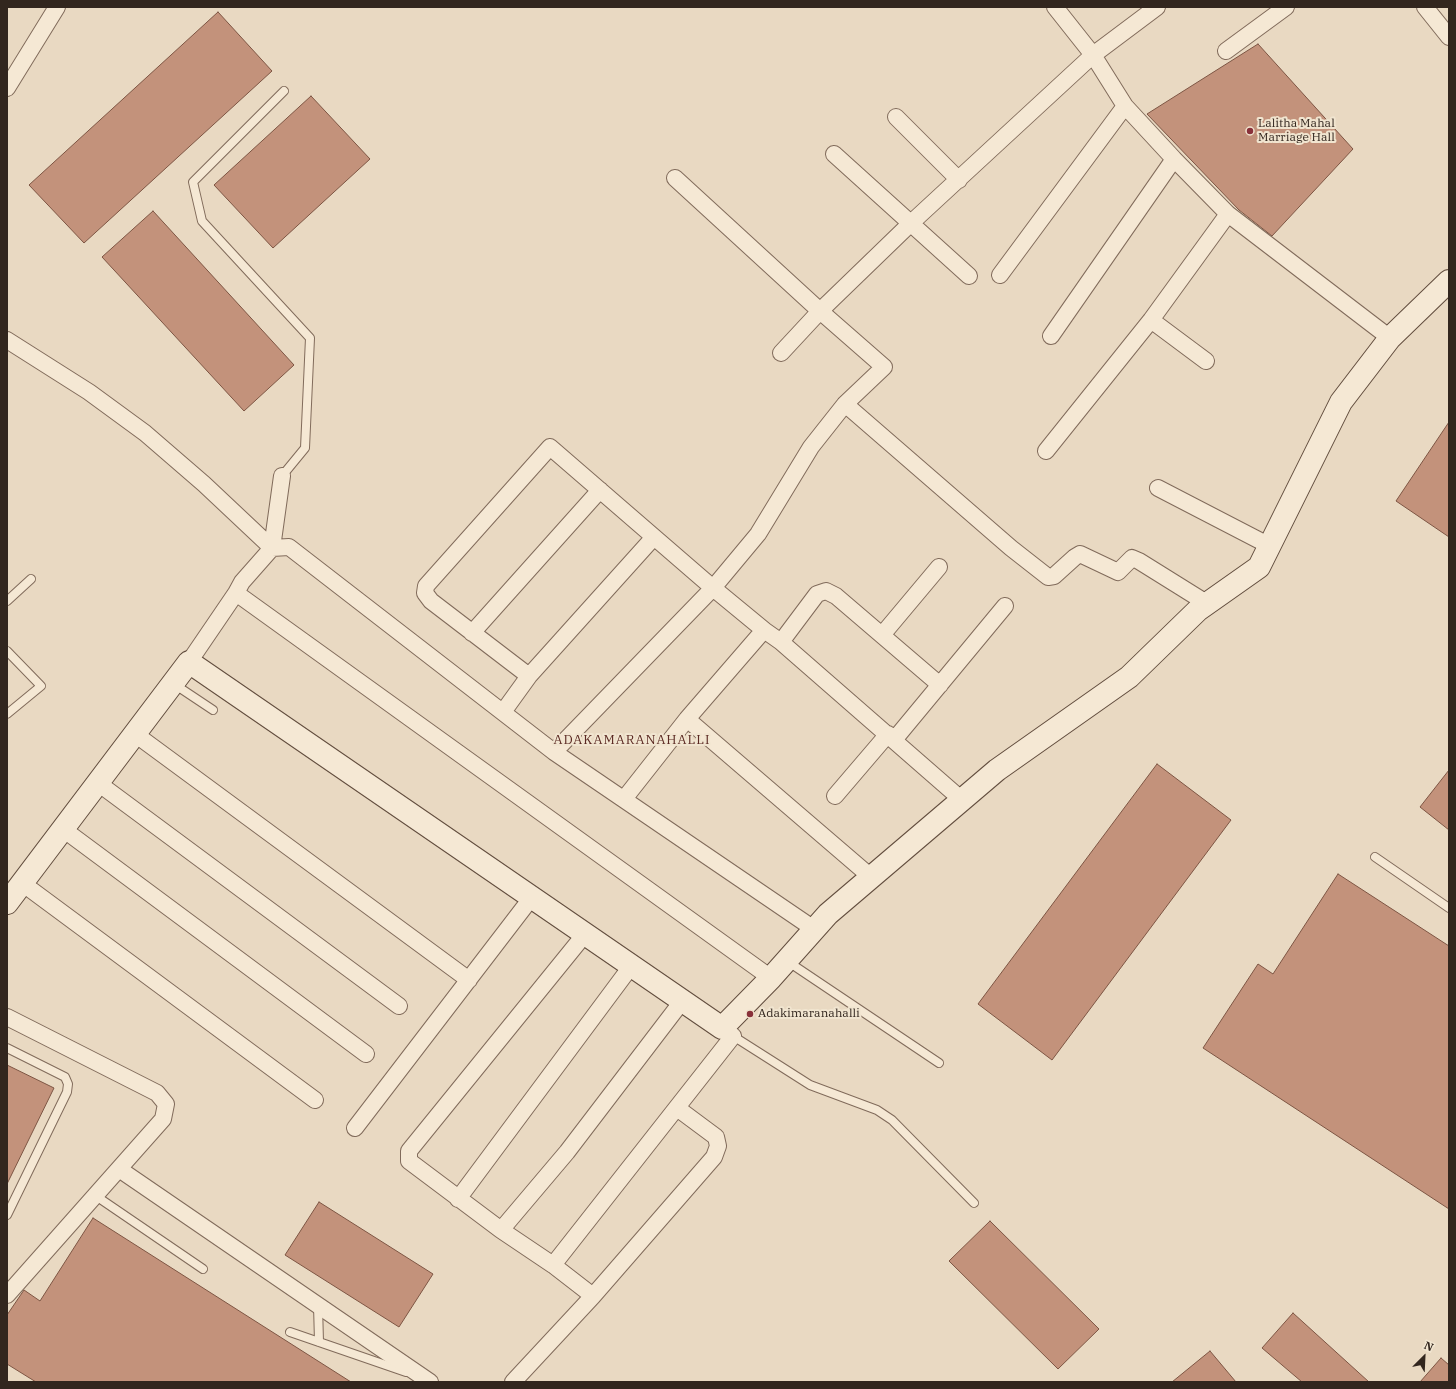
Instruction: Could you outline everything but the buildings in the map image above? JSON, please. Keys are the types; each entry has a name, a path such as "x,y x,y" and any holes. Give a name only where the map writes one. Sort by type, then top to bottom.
{"street":[{"path":"7,88 57,7"},
{"path":"1054,7 1093,55 1124,106 1174,160 1228,214 1390,338"},
{"path":"1226,51 1286,7"},
{"path":"1425,7 1449,37"},
{"path":"781,353 820,311 911,223 1093,55 1152,8"},
{"path":"1000,275 1124,106"},
{"path":"896,117 959,180"},
{"path":"834,154 969,276"},
{"path":"1051,336 1174,160"},
{"path":"554,752 712,588 758,534 811,447 845,404 884,367 820,311 675,178"},
{"path":"1046,451 1151,320 1228,214"},
{"path":"553,1265 677,1108 727,1032 771,978 828,914 997,770 1130,677 1198,610 1259,567 1341,402 1390,338 1449,281"},
{"path":"1151,320 1206,361"},
{"path":"7,340 89,392 145,433 204,484 272,548 288,547 554,752 814,929"},
{"path":"845,404 1012,548 1048,577 1054,576 1074,557 1080,554 1118,572 1132,558 1208,604"},
{"path":"529,676 431,601 425,594 426,586 550,447 712,588 781,642 962,800"},
{"path":"7,903 174,683 242,582 272,548 282,476"},
{"path":"1158,488 1270,546"},
{"path":"472,633 600,490"},
{"path":"503,712 529,676 654,537"},
{"path":"882,635 939,567"},
{"path":"781,642 817,594 826,591 836,596 940,685"},
{"path":"236,593 771,978"},
{"path":"835,796 940,685 1005,606"},
{"path":"624,799 687,719 764,630"},
{"path":"189,662 683,1000 727,1032"},
{"path":"687,719 871,877"},
{"path":"135,734 469,980"},
{"path":"98,783 399,1006"},
{"path":"63,829 366,1054"},
{"path":"22,883 315,1100"},
{"path":"355,1128 532,897"},
{"path":"585,934 409,1151 409,1161 458,1199 553,1265 593,1296"},
{"path":"458,1199 632,965"},
{"path":"501,1230 567,1152 683,1000"},
{"path":"7,1017 157,1092 166,1104 163,1119 7,1295"},
{"path":"513,1382 593,1296 714,1157 718,1146 716,1137 677,1108"},
{"path":"119,1169 427,1380"}],"lane":[{"path":"282,476 305,448 310,338 202,221 193,182 284,91"},
{"path":"7,601 31,579"},
{"path":"7,651 41,686 7,714"},
{"path":"174,683 213,710"},
{"path":"1375,857 1449,908"},
{"path":"786,961 939,1063"},
{"path":"727,1032 810,1085 877,1110 892,1120 974,1203"},
{"path":"7,1048 65,1077 68,1084 67,1092 7,1215"},
{"path":"96,1196 203,1269"},
{"path":"318,1305 319,1342"},
{"path":"290,1332 427,1380"}],"place":[{"name":"Lalitha Mahal Marriage Hall","path":"1250,131"},
{"name":"Adakimaranahalli","path":"750,1014"}],"district":[{"name":"ADAKAMARANAHALLI","path":"632,740"}]}
